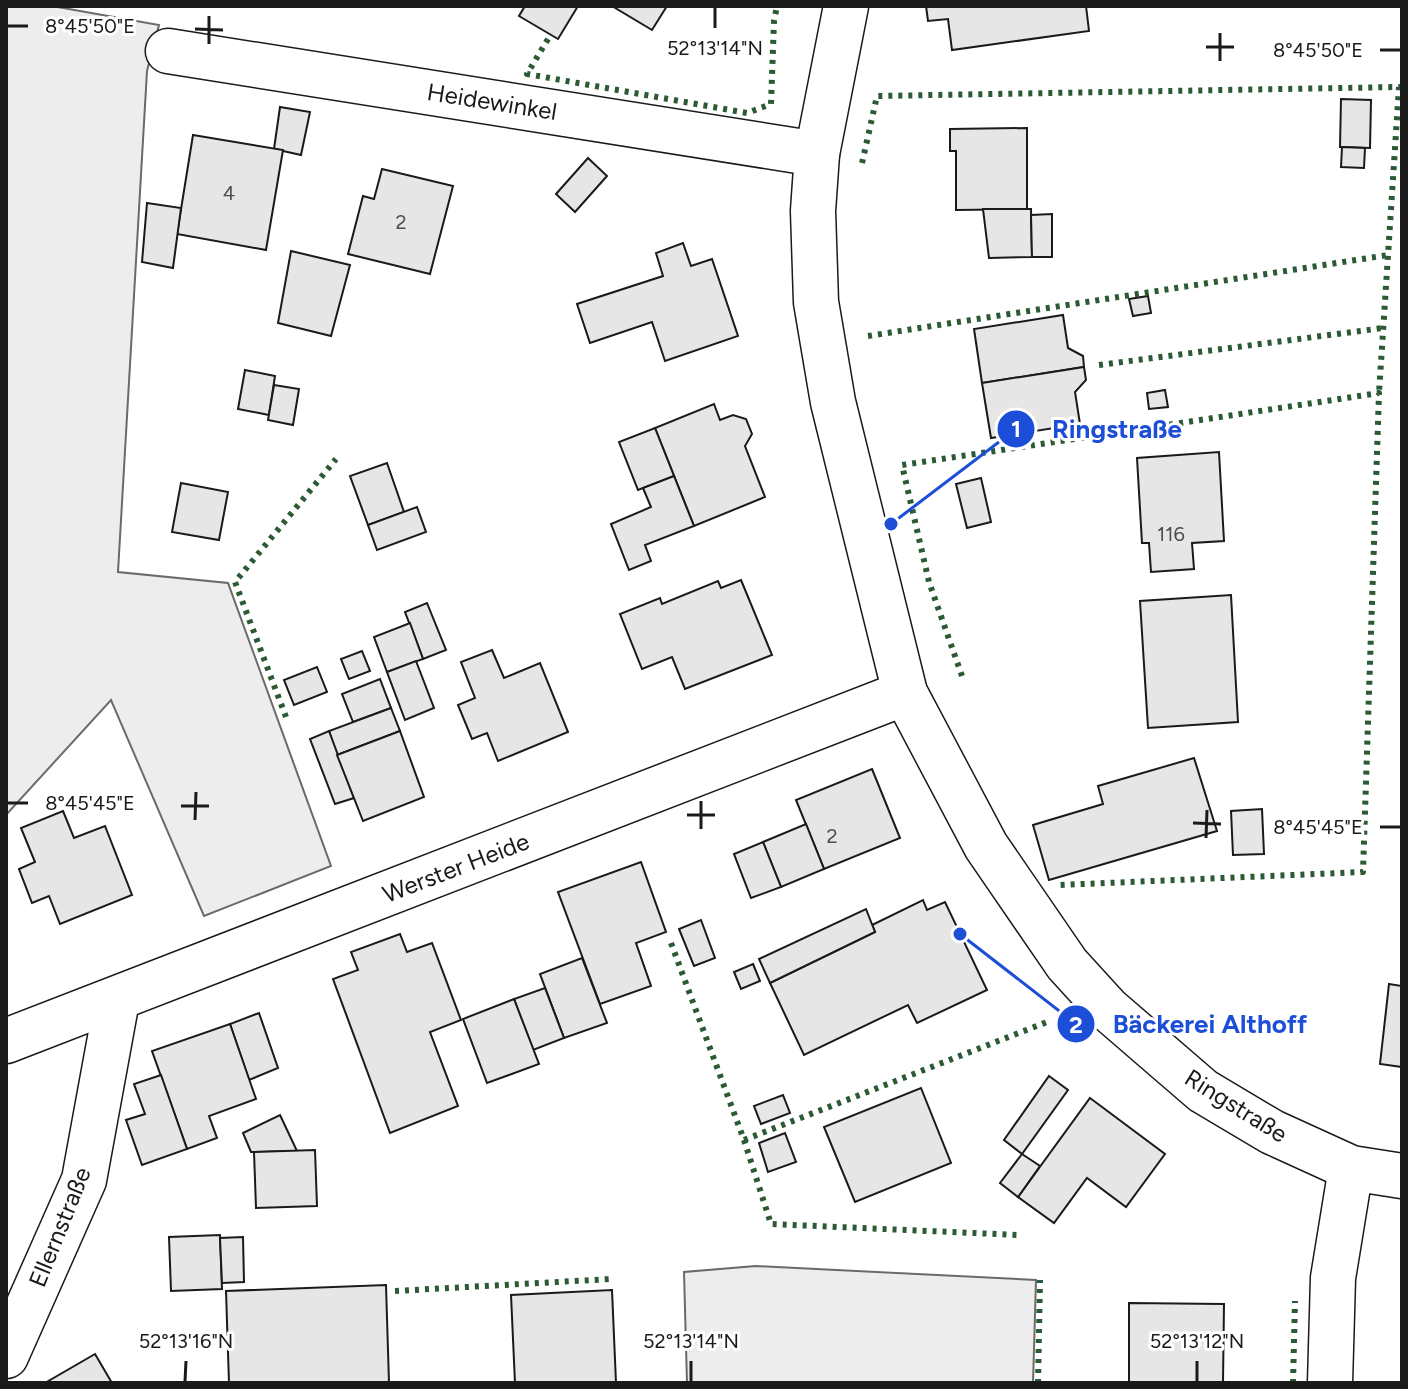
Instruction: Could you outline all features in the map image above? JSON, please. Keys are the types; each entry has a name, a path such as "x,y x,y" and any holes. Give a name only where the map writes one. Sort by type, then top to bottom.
{"street":[{"name":"Ringstraße","path":"846,6 817,154 813,211 816,302 833,402 905,693 986,846 1067,964 1108,1009 1203,1091 1272,1132 1351,1168 1402,1176"},
{"name":"Heidewinkel","path":"168,51 817,154"},
{"name":"Werster Heide","path":"6,1041 905,693"},
{"name":"Ellernstraße","path":"6,1356 84,1180 117,1000"},
{"path":"1330,1383 1333,1278 1351,1168"}],"shaded area":[{"path":"6,6 52,6 159,25 147,71 118,572 228,583 331,866 204,916 111,700 6,815"},
{"path":"756,1266 1036,1280 1033,1383 687,1383 684,1272"}],"building":[{"path":"525,6 578,6 558,39 519,16"},
{"path":"612,6 667,6 652,30"},
{"path":"926,6 1086,6 1089,31 952,50 948,19 928,21"},
{"path":"1341,99 1371,100 1370,148 1340,147"},
{"path":"280,107 310,112 301,155 274,149"},
{"path":"1027,128 1027,209 956,210 956,151 950,151 950,129"},
{"path":"193,135 283,150 266,250 177,234"},
{"path":"1342,147 1365,148 1364,168 1341,167"},
{"path":"588,158 607,176 575,212 556,194"},
{"path":"382,169 453,186 430,274 348,254 363,196 374,199"},
{"path":"147,203 181,208 173,268 142,262"},
{"path":"983,209 1031,209 1032,257 989,258"},
{"path":"1052,214 1052,257 1032,257 1031,215"},
{"path":"683,243 691,266 712,259 738,336 665,361 652,322 590,343 577,304 663,276 656,253"},
{"path":"291,251 350,265 331,336 278,323"},
{"path":"1148,296 1151,313 1133,316 1129,299"},
{"path":"1063,315 1068,348 1083,356 1084,367 982,383 974,329"},
{"path":"1084,367 1086,380 1075,392 1080,424 991,438 982,383"},
{"path":"245,370 275,376 269,415 238,409"},
{"path":"274,385 299,389 293,425 268,420"},
{"path":"1165,390 1168,407 1149,409 1147,393"},
{"path":"714,404 720,420 733,415 746,419 752,434 745,446 765,497 694,526 655,428"},
{"path":"655,428 674,476 638,490 619,442"},
{"path":"1219,452 1224,541 1192,543 1194,569 1151,572 1149,543 1142,543 1137,458"},
{"path":"387,463 404,512 368,525 350,476"},
{"path":"674,476 694,526 645,545 651,561 629,570 611,524 651,507 643,488"},
{"path":"981,478 991,522 967,528 956,484"},
{"path":"181,483 228,492 219,540 172,532"},
{"path":"417,507 426,532 377,550 368,525"},
{"path":"741,580 772,655 685,689 672,657 642,669 620,614 660,598 662,604 718,581 721,588"},
{"path":"1231,595 1238,722 1148,728 1140,601"},
{"path":"427,603 446,650 423,659 405,612"},
{"path":"410,623 423,659 387,672 374,637"},
{"path":"492,650 504,678 540,663 568,732 498,761 487,733 472,739 458,705 475,698 461,662"},
{"path":"362,651 370,671 349,679 341,659"},
{"path":"416,661 434,708 405,720 387,672"},
{"path":"317,667 327,692 294,705 284,680"},
{"path":"380,679 391,708 353,722 342,694"},
{"path":"391,708 400,731 337,755 329,731"},
{"path":"329,731 354,798 335,804 310,739"},
{"path":"400,731 424,797 363,821 337,755"},
{"path":"1194,758 1217,831 1049,880 1033,825 1103,804 1098,786"},
{"path":"872,769 900,838 824,869 796,800"},
{"path":"1262,809 1264,854 1233,855 1231,811"},
{"path":"63,811 74,838 105,826 132,895 60,924 49,896 32,903 19,869 35,862 21,828"},
{"path":"806,824 824,869 781,887 763,842"},
{"path":"763,842 781,887 751,898 734,854"},
{"path":"641,862 666,932 636,943 651,986 600,1004 558,892"},
{"path":"923,900 927,910 945,902 987,990 917,1023 908,1005 804,1055 770,983 875,932 872,925"},
{"path":"866,909 875,932 770,983 759,959"},
{"path":"701,920 715,958 694,966 679,929"},
{"path":"400,934 407,952 432,943 461,1020 430,1032 458,1106 390,1133 333,979 358,970 351,952"},
{"path":"582,958 607,1023 564,1038 540,974"},
{"path":"753,964 760,981 741,989 734,972"},
{"path":"1389,984 1402,986 1402,1067 1380,1064"},
{"path":"545,988 564,1038 533,1050 514,999"},
{"path":"514,999 539,1064 487,1083 463,1019"},
{"path":"259,1013 278,1068 249,1080 230,1024"},
{"path":"230,1024 256,1099 209,1116 217,1138 187,1149 152,1051"},
{"path":"161,1075 187,1149 142,1165 126,1120 145,1114 134,1084"},
{"path":"1049,1076 1068,1090 1022,1154 1004,1140"},
{"path":"921,1088 951,1163 855,1202 824,1127"},
{"path":"783,1095 790,1113 761,1124 754,1106"},
{"path":"1090,1098 1165,1154 1126,1207 1087,1178 1054,1223 1018,1197"},
{"path":"280,1115 297,1151 251,1152 243,1133"},
{"path":"785,1133 796,1162 768,1172 759,1143"},
{"path":"315,1150 317,1206 256,1208 254,1152"},
{"path":"1022,1154 1040,1166 1018,1197 1000,1183"},
{"path":"220,1235 222,1289 171,1291 169,1237"},
{"path":"243,1237 244,1282 222,1283 220,1238"},
{"path":"386,1285 389,1383 229,1383 226,1291"},
{"path":"612,1290 616,1383 515,1383 511,1295"},
{"path":"1129,1303 1224,1304 1223,1383 1129,1383"},
{"path":"95,1354 112,1383 45,1383"}],"hedge":[{"path":"548,39 527,74 747,113 771,104 777,6"},
{"path":"862,163 877,96 1399,87 1379,393"},
{"path":"868,336 1388,255"},
{"path":"1099,365 1383,328"},
{"path":"962,676 929,582 902,465 1379,393 1363,872 1060,885"},
{"path":"286,717 235,582 336,459"},
{"path":"671,943 744,1140 771,1224 1019,1235"},
{"path":"744,1140 1047,1022"},
{"path":"395,1291 611,1279"},
{"path":"1038,1383 1040,1280"},
{"path":"1293,1383 1295,1301"}],"place":[{"name":"Ringstraße","path":"891,524"},
{"name":"Bäckerei Althoff","path":"960,934"}]}
